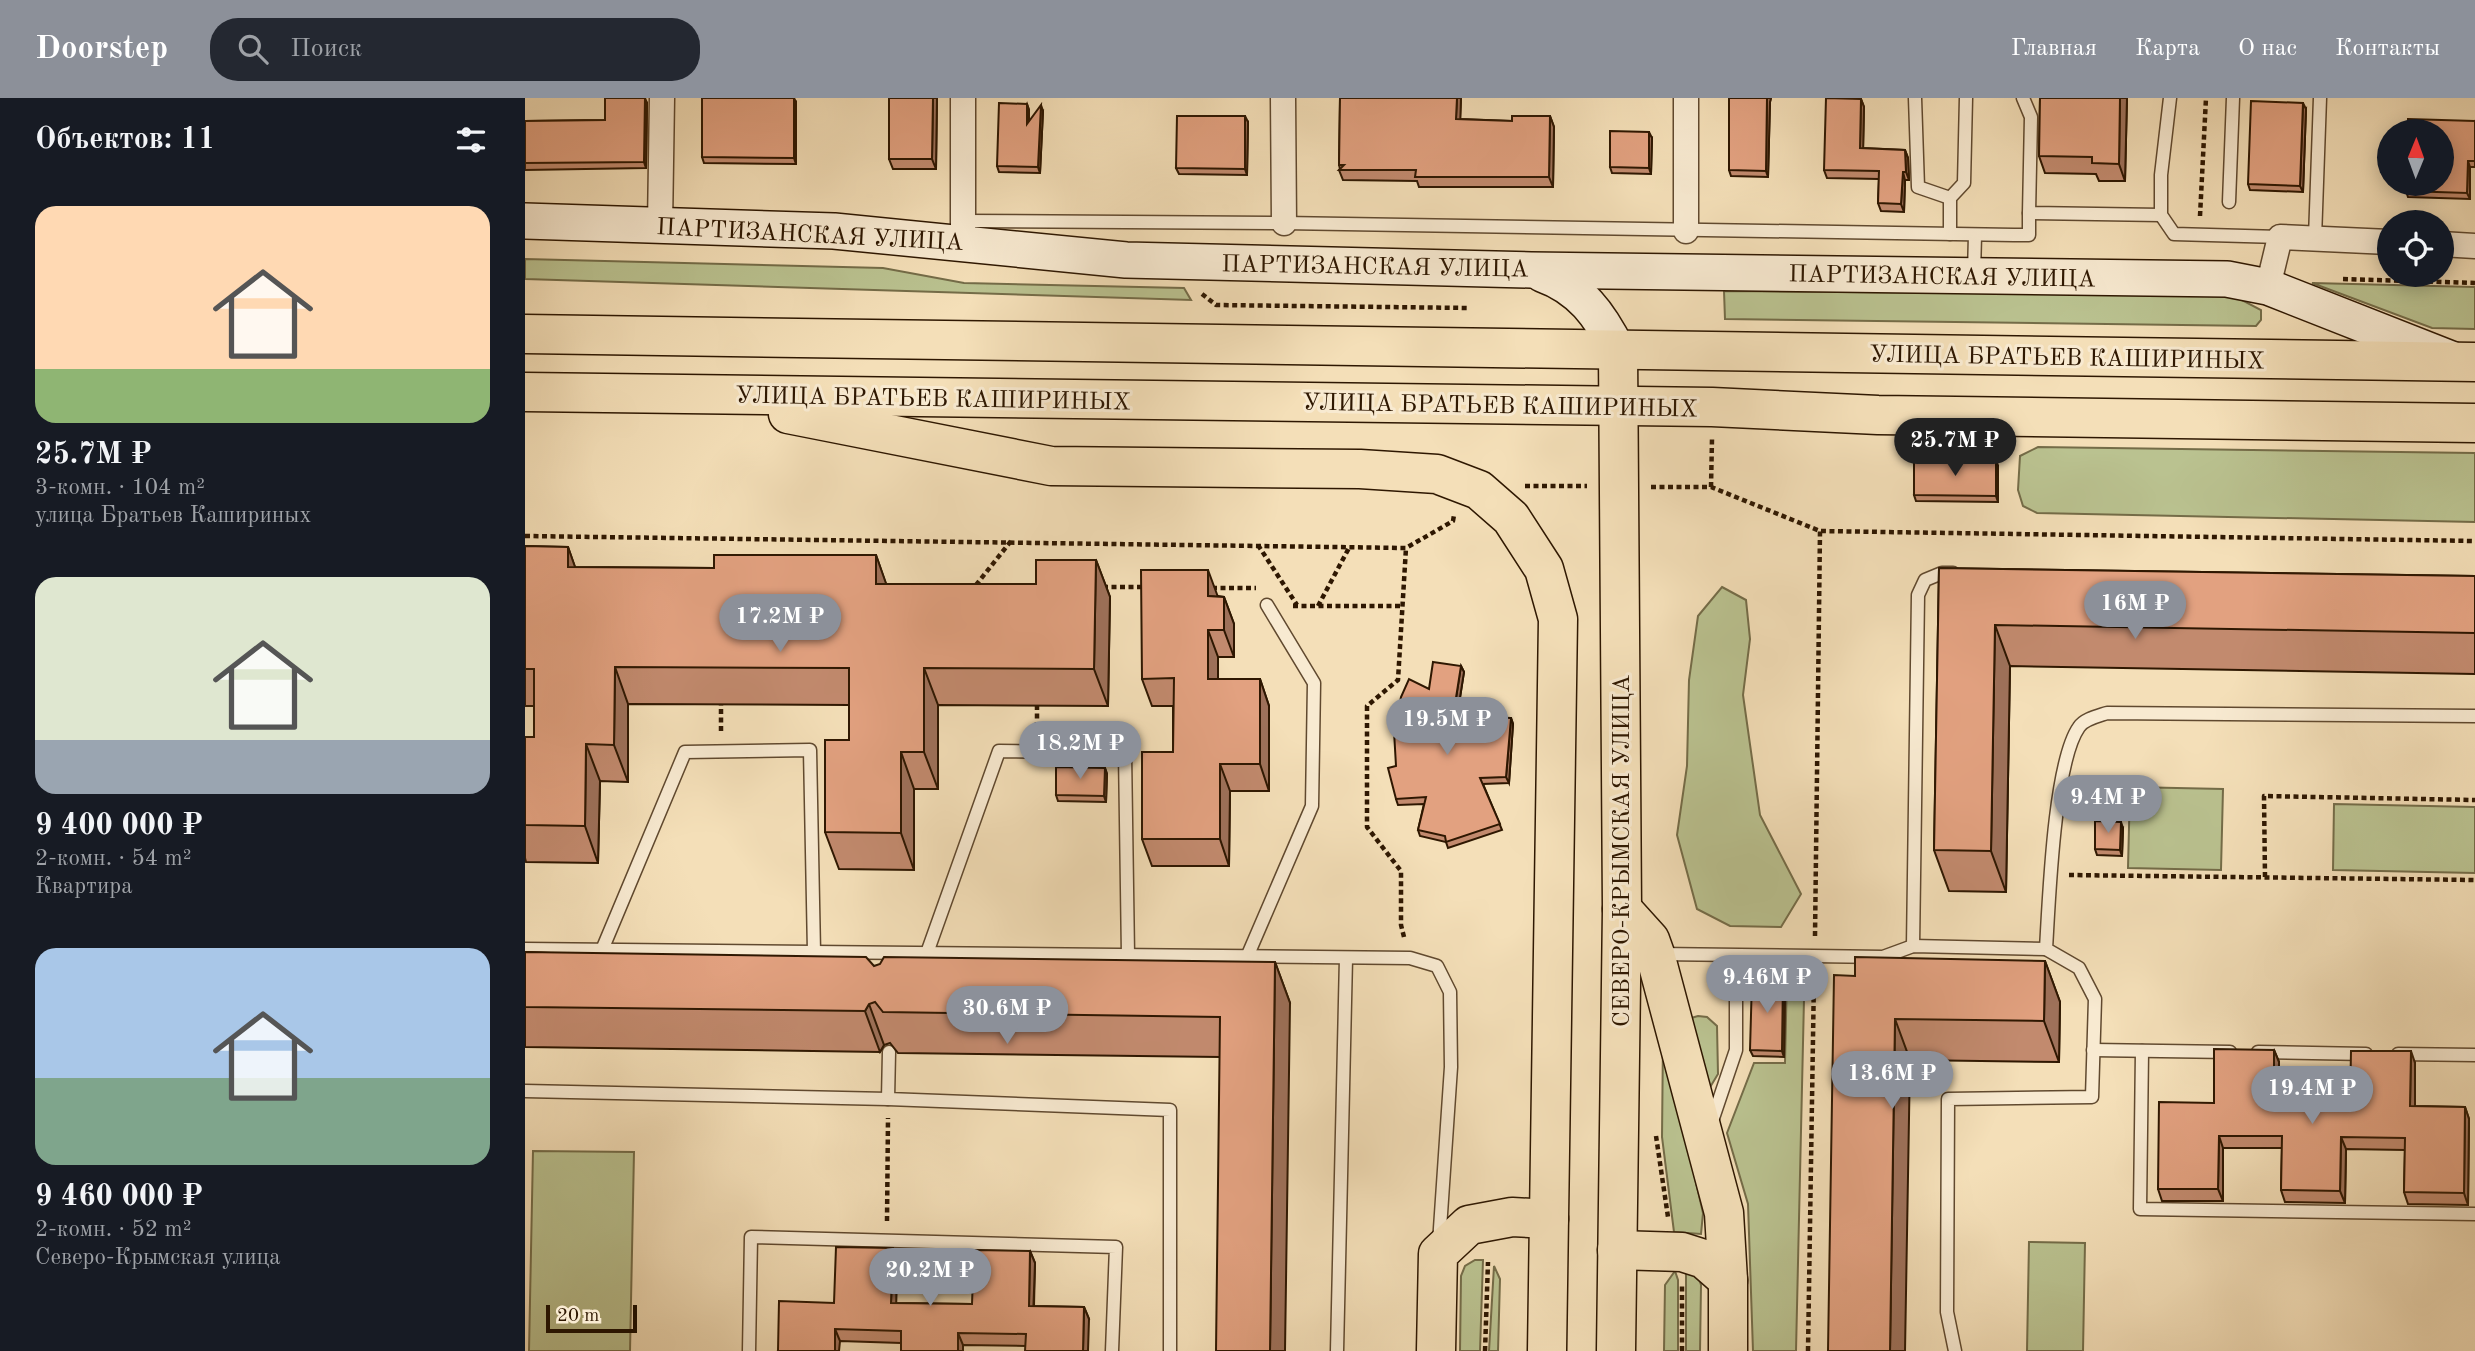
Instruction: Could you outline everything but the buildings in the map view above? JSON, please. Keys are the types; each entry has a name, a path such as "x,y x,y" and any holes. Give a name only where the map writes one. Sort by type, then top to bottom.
{"main road":[{"name":"ПАРТИЗАНСКАЯ УЛИЦА","path":"525,222 834,231 963,231 1126,260 1974,278 2227,279 2268,286 2466,362"},
{"path":"1531,270 1558,280 1583,296 1604,322 1618,351"},
{"name":"УЛИЦА БРАТЬЕВ КАШИРИНЫХ","path":"525,334 2466,362"},
{"name":"СЕВЕРО-КРЫМСКАЯ УЛИЦА","path":"1616,1351 1622,909 1618,351"},
{"name":"УЛИЦА БРАТЬЕВ КАШИРИНЫХ","path":"525,392 2475,424"},
{"path":"692,395 1051,466 1412,471 1463,482 1486,495 1511,518 1544,569 1558,619 1547,1351"},
{"path":"1622,909 1650,940 1707,1138 1724,1213 1728,1280 1727,1351"},
{"path":"1436,1351 1438,1254 1469,1224 1512,1217 1549,1219"},
{"path":"1617,1251 1682,1252 1703,1259 1728,1280"}],"street":[{"path":"660,225 661,98"},
{"path":"963,98 963,231"},
{"path":"1283,98 1284,223"},
{"path":"1686,98 1686,231"},
{"path":"2268,286 2280,237 2377,241"},
{"path":"2454,245 2475,246"}],"lane":[{"path":"1915,98 1918,187 1950,198"},
{"path":"1950,234 1950,198 1964,183 1966,98"},
{"path":"963,231 1284,223 2029,235 2031,117 2022,98"},
{"path":"2170,98 2161,175 2161,215 2173,234 2280,237"},
{"path":"2229,202 2233,98"},
{"path":"2315,238 2320,98"},
{"path":"2029,213 2161,215"},
{"path":"1974,278 1975,235"},
{"path":"1913,946 1919,595 1925,580 1942,573 1970,574"},
{"path":"1247,957 1312,806 1314,683 1268,605"},
{"path":"2046,949 2051,875 2067,748 2081,723 2107,713 2475,716"},
{"path":"602,950 685,752 810,750 814,952"},
{"path":"927,953 999,751 1125,753 1128,955"},
{"path":"1655,954 1883,957 1913,946 2046,949 2079,968 2095,999 2092,1097 1948,1099 1947,1312 1955,1351"},
{"path":"525,949 814,952 890,958 927,953 1410,958 1437,966 1450,992 1451,1067 1438,1254"},
{"path":"1707,1138 1736,1050 1736,956"},
{"path":"1337,1351 1346,958"},
{"path":"2093,1050 2475,1055"},
{"path":"2142,1051 2140,1209 2475,1214"},
{"path":"888,1099 889,1052"},
{"path":"525,1091 888,1099 1170,1110 1170,1351"},
{"path":"749,1351 751,1237 1116,1247 1112,1351"}],"path":[{"path":"2199,234 2206,98"},
{"path":"2339,279 2475,284"},
{"path":"1520,486 1711,487 1820,531 2475,541"},
{"path":"976,585 1011,541"},
{"path":"1258,544 1297,606"},
{"path":"1318,606 1350,546"},
{"path":"1406,548 1398,680 1367,706 1367,827 1401,872 1401,925 1410,958"},
{"path":"962,585 988,586"},
{"path":"1092,587 1161,587"},
{"path":"1203,588 1258,588 1268,605 1401,607"},
{"path":"2265,877 2264,796 2475,800"},
{"path":"2051,875 2475,880"},
{"path":"886,1241 888,1099"},
{"path":"1656,1123 1670,1230 1682,1252 1682,1351"},
{"path":"1485,1351 1488,1262"}],"green space":[{"path":"525,259 883,268 964,283 1184,288 1191,300 525,279"},
{"path":"2312,283 2377,285 2377,287 2475,287 2475,329 2432,328"},
{"path":"1724,291 2220,295 2240,299 2261,310 2261,320 2256,326 1725,319"},
{"path":"2038,447 2475,453 2475,522 2037,513 2023,506 2018,490 2020,456"},
{"path":"1722,587 1746,600 1750,639 1743,695 1760,815 1801,894 1781,927 1730,926 1697,909 1677,835 1687,766 1689,680 1698,616"},
{"path":"2130,787 2223,789 2221,870 2128,868"},
{"path":"2334,804 2475,807 2475,873 2333,870"},
{"path":"1787,973 1800,985 1804,999 1796,1351 1753,1351 1748,1204 1727,1133 1754,1063 1785,1063"},
{"path":"1707,1017 1717,1026 1718,1074 1709,1089 1691,1018"},
{"path":"1663,1038 1703,1213 1701,1234 1674,1232 1662,1137"},
{"path":"533,1151 634,1152 630,1351 529,1351"},
{"path":"2029,1242 2085,1243 2083,1351 2027,1351"},
{"path":"1475,1260 1483,1260 1480,1351 1460,1351 1461,1276 1465,1266"},
{"path":"1494,1266 1500,1279 1498,1351 1489,1351"},
{"path":"1675,1271 1678,1280 1678,1351 1664,1351 1665,1285"},
{"path":"1686,1271 1699,1278 1701,1285 1700,1351 1686,1351"}]}
